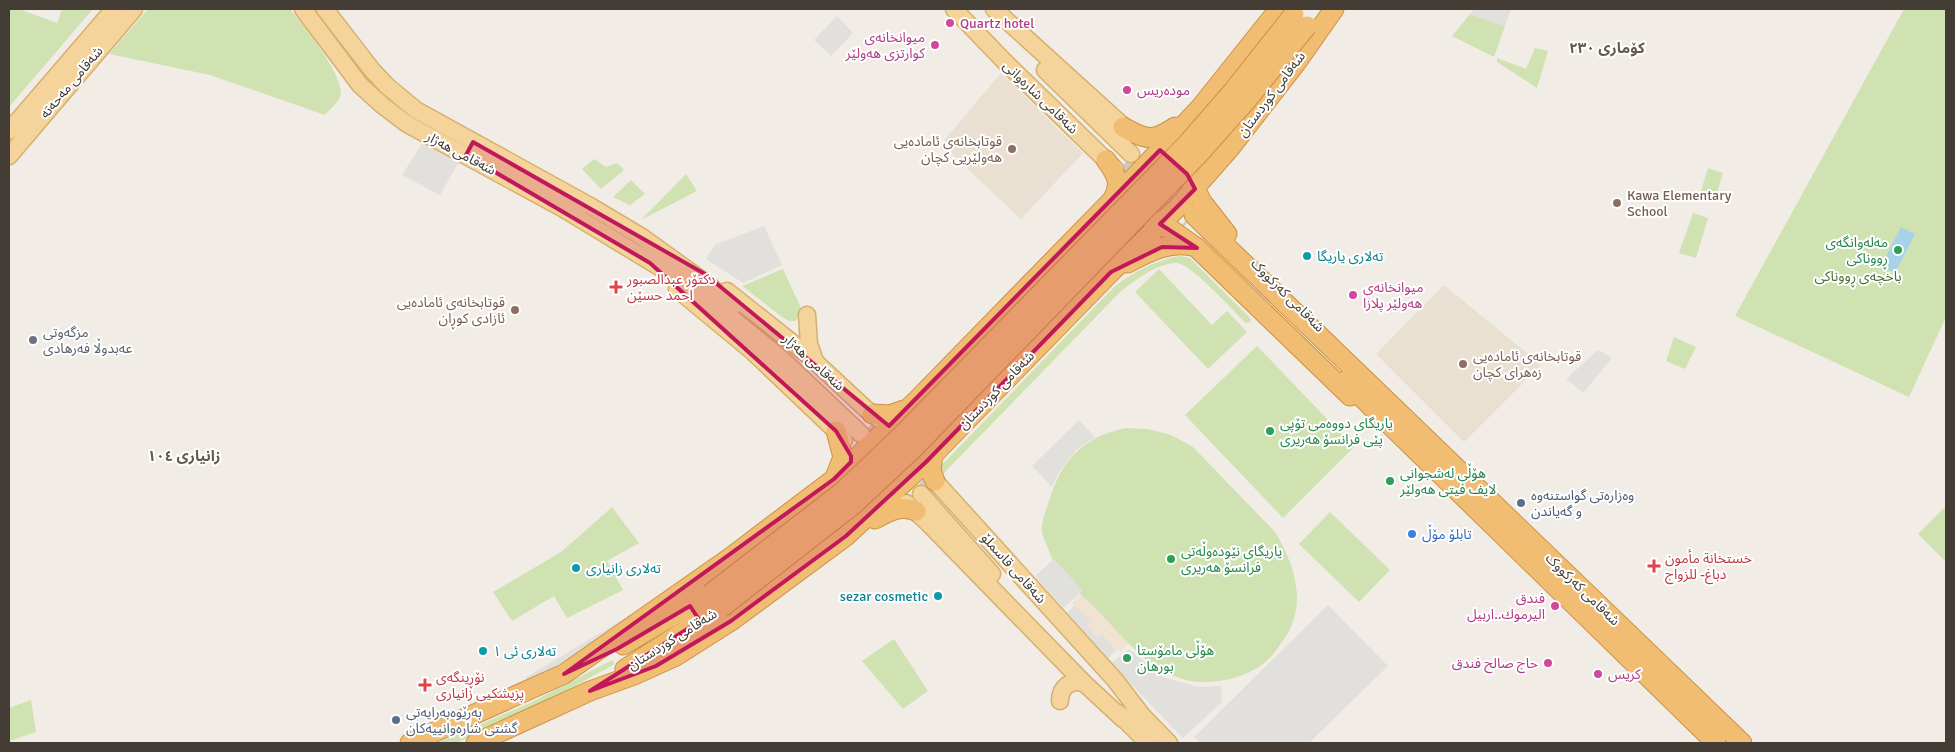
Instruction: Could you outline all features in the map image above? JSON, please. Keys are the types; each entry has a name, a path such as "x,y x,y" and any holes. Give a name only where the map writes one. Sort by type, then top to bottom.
{"highway":[{"name":"شەقامی کوردستان","path":"564,674 731,557 834,479 909,407 1200,108 1295,15 1319,9"},
{"name":"شەقامی کوردستان","path":"476,743 590,691 641,672 676,656 731,621 846,536 930,458 1195,188 1230,148 1296,63 1334,9"},
{"name":"شەقامی کوردستان","path":"590,691 715,601 835,498 902,436 1187,144 1295,15"},
{"path":"1123,127 1141,137 1157,138 1177,127 1200,108"},
{"path":"1226,233 1211,207 1207,192 1214,173 1230,148"},
{"name":"شەقامی کەرکووک","path":"1160,150 1187,174 1203,203 1226,233 1380,384 1417,441"},
{"path":"1106,160 1118,179 1118,194"},
{"name":"شەقامی کەرکووک","path":"1118,194 1128,199 1137,211 1173,231 1197,248 1362,408 1417,441 1742,743"},
{"name":"شەقامی کەرکووک","path":"1190,219 1417,441 1716,743"},
{"path":"1111,272 1162,247 1182,244 1197,248"},
{"path":"867,425 909,407"},
{"path":"834,479 843,457 836,431"},
{"path":"846,536 895,508 903,508 925,493 931,470 930,458"},
{"name":"شەقامی کوردستان","path":"410,743 564,674 715,601"}],"main road":[{"name":"شەقامی مەحەتە","path":"9,131 114,9"},
{"name":"شەقامی مەحەتە","path":"9,156 134,9"},
{"name":"شەقامی هەژار","path":"303,9 360,85 407,124 470,149 590,206 662,251 705,274 816,362 867,425"},
{"name":"شەقامی هەژار","path":"325,9 372,70 387,86 416,110 470,149 562,208 679,279 716,305 784,361 867,425 889,426"},
{"name":"شەقامی شارەوانی","path":"954,9 1005,62 1106,160"},
{"name":"شەقامی شارەوانی","path":"960,9 1128,158 982,9"},
{"path":"994,9 1123,127 1145,144 1160,150"},
{"name":"شەقامی هەژار","path":"662,251 710,286 788,353 867,425"},
{"name":"شەقامی هەژار","path":"650,262 670,284 752,351 836,431 848,448 851,462"},
{"path":"782,334 790,336 797,332 807,315 809,344 816,362"},
{"path":"889,426 900,429 930,458"},
{"name":"شەقامی قاسملۆ","path":"851,462 862,482 874,493 886,500 904,502 925,493"},
{"name":"شەقامی قاسملۆ","path":"925,493 1084,683 1148,743"},
{"name":"شەقامی قاسملۆ","path":"925,493 1115,680 1140,714 1169,743"},
{"name":"شەقامی قاسملۆ","path":"925,493 1124,720"},
{"path":"1060,701 1062,691 1069,683 1074,681 1084,683"}],"highlighted area":[{"path":"473,142 705,274 889,426 1160,150 1187,174 1195,189 1160,224 1197,248 1162,247 1111,272 926,462 846,536 731,621 656,666 590,691 700,621 690,606 617,649 564,674 834,479 851,462 851,456 836,431 650,263 466,155"}],"shaded area":[{"path":"1473,9 1511,9 1505,26 1470,14"},
{"path":"837,16 853,33 831,56 814,40"},
{"name":"قوتابخانەی ئامادەیی هەولێریی کچان","path":"1001,73 1083,153 1021,219 941,144"},
{"path":"423,142 459,162 440,195 402,175"},
{"path":"764,226 782,265 743,283 706,259 715,245"},
{"name":"قوتابخانەی ئامادەیی زەهرای کچان","path":"1444,285 1538,362 1540,366 1464,442 1376,354"},
{"path":"1598,350 1612,358 1583,393 1566,379"},
{"path":"1079,420 1095,437 1076,450 1059,472 1052,487 1032,466"},
{"path":"1054,559 1083,591 1063,608 1035,576"},
{"path":"1086,590 1132,640 1121,651 1117,650 1102,634 1098,638 1087,626 1091,622 1072,603"},
{"path":"1075,605 1091,622 1087,626 1098,638 1102,634 1117,650 1106,660 1065,614"},
{"path":"1328,605 1388,666 1309,743 1200,743 1194,737"},
{"path":"645,606 650,610 529,682 525,678"},
{"path":"1129,649 1163,677 1199,687 1221,686 1222,702 1183,738 1187,743 1111,663"}],"green space":[{"path":"9,9 19,9 57,23 62,9 93,9 9,107"},
{"path":"148,9 290,9 313,38 337,77 340,97 325,115 210,75 109,54"},
{"name":"باخچەی ڕووناکی","path":"1904,9 1946,9 1946,317 1909,397 1735,316"},
{"path":"1470,14 1505,26 1494,57 1452,36"},
{"path":"1535,48 1548,51 1537,88 1497,62 1497,58 1526,69"},
{"path":"594,159 606,167 617,163 624,170 601,189 582,169"},
{"path":"1708,168 1723,173 1715,200 1700,194"},
{"path":"686,174 697,191 641,220"},
{"path":"631,180 645,194 630,205 613,197"},
{"path":"1693,213 1708,218 1696,258 1679,253"},
{"path":"1179,256 1190,258 1251,319 1250,322 1246,323 1212,288 1183,265 1176,263 1154,269 1121,291 942,475 937,470 1115,286 1145,267"},
{"path":"783,269 801,308 796,321 789,321 782,317 742,286"},
{"path":"1159,269 1212,325 1227,311 1247,332 1208,369 1135,292"},
{"path":"1674,337 1696,347 1685,369 1666,361"},
{"name":"یاریگای دووەمی تۆپی پێی فرانسۆ هەریری","path":"1257,346 1354,447 1283,518 1185,415"},
{"name":"یاریگای نێودەوڵەتی فرانسۆ هەریری","path":"1126,428 1148,429 1171,435 1193,447 1276,533 1282,544 1295,578 1297,603 1295,615 1288,633 1277,649 1261,665 1248,673 1234,678 1210,682 1190,681 1171,675 1155,666 1125,640 1066,580 1055,564 1043,537 1042,527 1050,498 1061,471 1077,451 1087,444 1098,437"},
{"path":"1946,506 1946,562 1918,534"},
{"path":"612,507 639,543 607,561 623,590 567,618 554,596 512,621 493,592 561,552"},
{"path":"1330,512 1390,570 1359,602 1299,544"},
{"path":"894,639 928,691 903,709 862,661"},
{"path":"612,660 615,664 536,707 456,743 437,743 532,702"},
{"path":"31,700 36,732 9,741 9,708"}],"water":[{"name":"مەلەوانگەی ڕووناکی","path":"1901,227 1915,234 1895,273 1881,266"}],"tunnel":[{"path":"1125,163 1187,223"},
{"path":"869,427 888,446"},
{"path":"905,464 928,487"}],"place":[{"name":"Quartz hotel","path":"950,23"},
{"name":"میوانخانەی کوارتزی هەولێر","path":"935,45"},
{"name":"مودەریس","path":"1127,90"},
{"name":"قوتابخانەی ئامادەیی هەولێریی کچان","path":"1012,149"},
{"name":"Kawa Elementary School","path":"1617,203"},
{"name":"مەلەوانگەی ڕووناکی","path":"1898,250"},
{"name":"تەلاری یاریگا","path":"1307,256"},
{"name":"دکتۆر عبدالصبور احمد حسێن","path":"616,287"},
{"name":"میوانخانەی هەولێر پلازا","path":"1353,295"},
{"name":"قوتابخانەی ئامادەیی ئازادی کوڕان","path":"515,310"},
{"name":"مزگەوتی عەبدوڵا فەرهادی","path":"33,340"},
{"name":"قوتابخانەی ئامادەیی زەهرای کچان","path":"1463,364"},
{"name":"یاریگای دووەمی تۆپی پێی فرانسۆ هەریری","path":"1270,431"},
{"name":"هۆڵی لەشجوانی لایف فیتی هەولێر","path":"1390,481"},
{"name":"وەزارەتی گواستنەوە و گەیاندن","path":"1521,503"},
{"name":"تابلۆ مۆڵ","path":"1412,534"},
{"name":"یاریگای نێودەوڵەتی فرانسۆ هەریری","path":"1171,559"},
{"name":"خستخانة مأمون دباغ- للزواج","path":"1654,566"},
{"name":"تەلاری زانیاری","path":"576,568"},
{"name":"sezar cosmetic","path":"938,596"},
{"name":"فندق اليرموك..اربيل","path":"1555,606"},
{"name":"تەلاری ئی ١","path":"483,651"},
{"name":"هۆڵی مامۆستا بورهان","path":"1127,658"},
{"name":"حاج صالح فندق","path":"1548,663"},
{"name":"كريس","path":"1598,674"},
{"name":"نۆڕینگەی پزیشکیی زانیاری","path":"425,685"},
{"name":"بەڕێوەبەرایەتی گشتی شارەوانییەکان","path":"396,720"}],"district":[{"name":"کۆماری ٢٣٠","path":"1607,48"},
{"name":"زانیاری ١٠٤","path":"184,456"}]}
